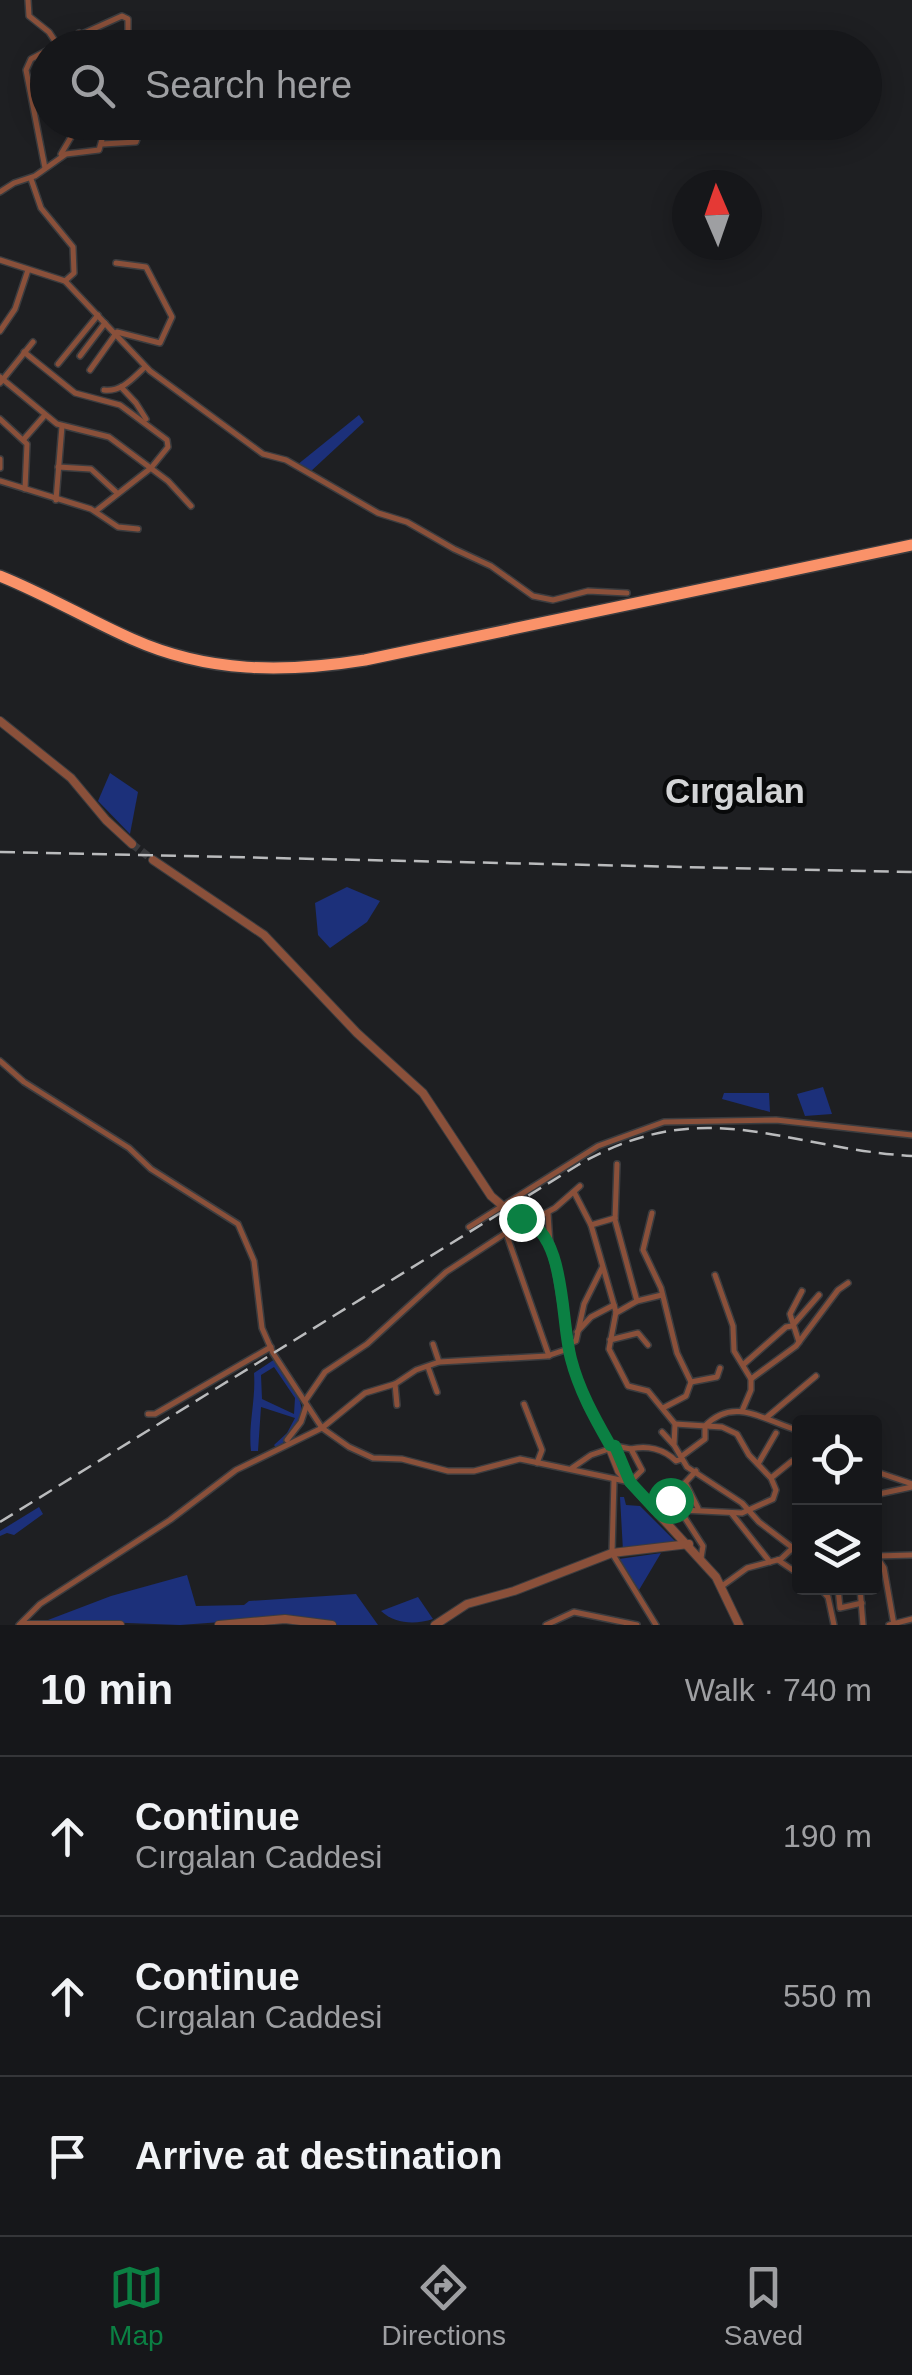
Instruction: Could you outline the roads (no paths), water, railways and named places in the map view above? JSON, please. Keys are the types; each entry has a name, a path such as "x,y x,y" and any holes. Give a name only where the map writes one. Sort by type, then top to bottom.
{"highway":[{"path":"0,578 159,655 223,672 285,675 370,664 912,548"}],"street":[{"path":"28,0 29,16 46,30"},
{"path":"87,30 124,16 128,18 128,30"},
{"path":"30,61 26,70 30,91"},
{"path":"40,140 45,168"},
{"path":"60,157 70,140"},
{"path":"0,192 30,179 60,157 96,151 104,140"},
{"path":"103,144 137,140"},
{"path":"30,179 41,208 74,250 74,273 65,281"},
{"path":"0,260 65,281 145,367 263,454 286,460 378,514 407,522 491,566 529,594 553,600 588,591 628,593"},
{"path":"116,263 144,266 172,316 160,344 116,332"},
{"path":"0,332 18,303 28,270"},
{"path":"58,364 98,315"},
{"path":"80,356 106,322"},
{"path":"90,370 116,332"},
{"path":"34,342 1,380 62,426 109,438 172,484 191,506"},
{"path":"24,352 74,393 117,404 166,438 168,444 151,468 96,511"},
{"path":"104,390 121,387 145,367"},
{"path":"121,387 154,428"},
{"path":"24,439 45,415"},
{"path":"0,419 28,447 25,490"},
{"path":"56,500 62,426"},
{"path":"0,459 0,468"},
{"path":"58,467 91,469 116,493"},
{"path":"0,481 96,511 116,526 138,529"},
{"path":"0,720 71,778 132,844"},
{"path":"153,860 256,928 357,1033 410,1078 433,1105 490,1196 540,1227 550,1245"},
{"path":"0,1061 24,1082 126,1146 151,1169 235,1221 253,1258 262,1328 322,1428 370,1457 402,1459 448,1471 482,1470 513,1459 630,1482"},
{"path":"469,1227 598,1146 664,1122 776,1120 912,1134"},
{"path":"617,1164 615,1218 637,1301"},
{"path":"282,1446 298,1426 306,1403 325,1372 368,1344 446,1272 506,1233 548,1213 580,1186"},
{"path":"574,1192 591,1225 614,1305 612,1359 628,1386 648,1391 676,1424 674,1445"},
{"path":"548,1213 568,1346 588,1406 630,1482 701,1558 722,1586 740,1625"},
{"path":"652,1213 643,1250 662,1296 676,1352 690,1382 686,1396 663,1408"},
{"path":"591,1225 615,1218"},
{"path":"506,1233 549,1356"},
{"path":"21,1625 35,1608 170,1520 236,1470 322,1428 365,1393 395,1384 439,1362 549,1356 568,1346 576,1341 584,1304 603,1266"},
{"path":"715,1274 732,1326 734,1351 751,1379 742,1411"},
{"path":"751,1379 799,1342 848,1282"},
{"path":"799,1342 792,1326 791,1309 802,1291"},
{"path":"744,1364 792,1326 819,1295"},
{"path":"616,1314 637,1301 662,1296"},
{"path":"578,1332 591,1317 614,1305"},
{"path":"610,1340 637,1332 648,1345"},
{"path":"432,1344 439,1362"},
{"path":"148,1414 154,1415 271,1347"},
{"path":"428,1365 437,1392"},
{"path":"690,1382 716,1377 720,1368"},
{"path":"766,1418 816,1376"},
{"path":"395,1384 397,1405"},
{"path":"524,1404 542,1450 537,1463"},
{"path":"572,1468 591,1455 612,1448 643,1446 669,1454 677,1461 705,1439 705,1426 719,1413 742,1411 792,1428"},
{"path":"676,1424 722,1427 737,1434 772,1478 774,1497"},
{"path":"662,1432 687,1466 750,1511 792,1549 778,1560 747,1568 722,1586"},
{"path":"758,1464 776,1433"},
{"path":"630,1482 642,1470 631,1449"},
{"path":"772,1478 792,1461"},
{"path":"656,1510 696,1471"},
{"path":"882,1474 912,1485"},
{"path":"614,1480 612,1553 656,1625"},
{"path":"686,1484 698,1510"},
{"path":"882,1492 912,1485"},
{"path":"682,1510 732,1514 750,1511 784,1495"},
{"path":"668,1501 674,1501 682,1510 704,1548 701,1558"},
{"path":"732,1514 770,1562"},
{"path":"435,1625 467,1604 612,1553 689,1544"},
{"path":"882,1554 912,1555"},
{"path":"778,1560 792,1570"},
{"path":"882,1567 892,1625 912,1619"},
{"path":"826,1595 832,1623"},
{"path":"839,1595 840,1608 862,1603"},
{"path":"861,1595 863,1625"},
{"path":"546,1625 577,1612 637,1625"},
{"path":"219,1625 284,1619 332,1625"},
{"path":"21,1625 120,1625"}],"tunnel":[{"path":"132,844 153,860"}],"railway":[{"path":"0,852 912,872"},
{"path":"0,1522 578,1165 623,1143 665,1132 705,1128 744,1130 912,1156"}],"district":[{"name":"Cırgalan","path":"735,791"}]}
